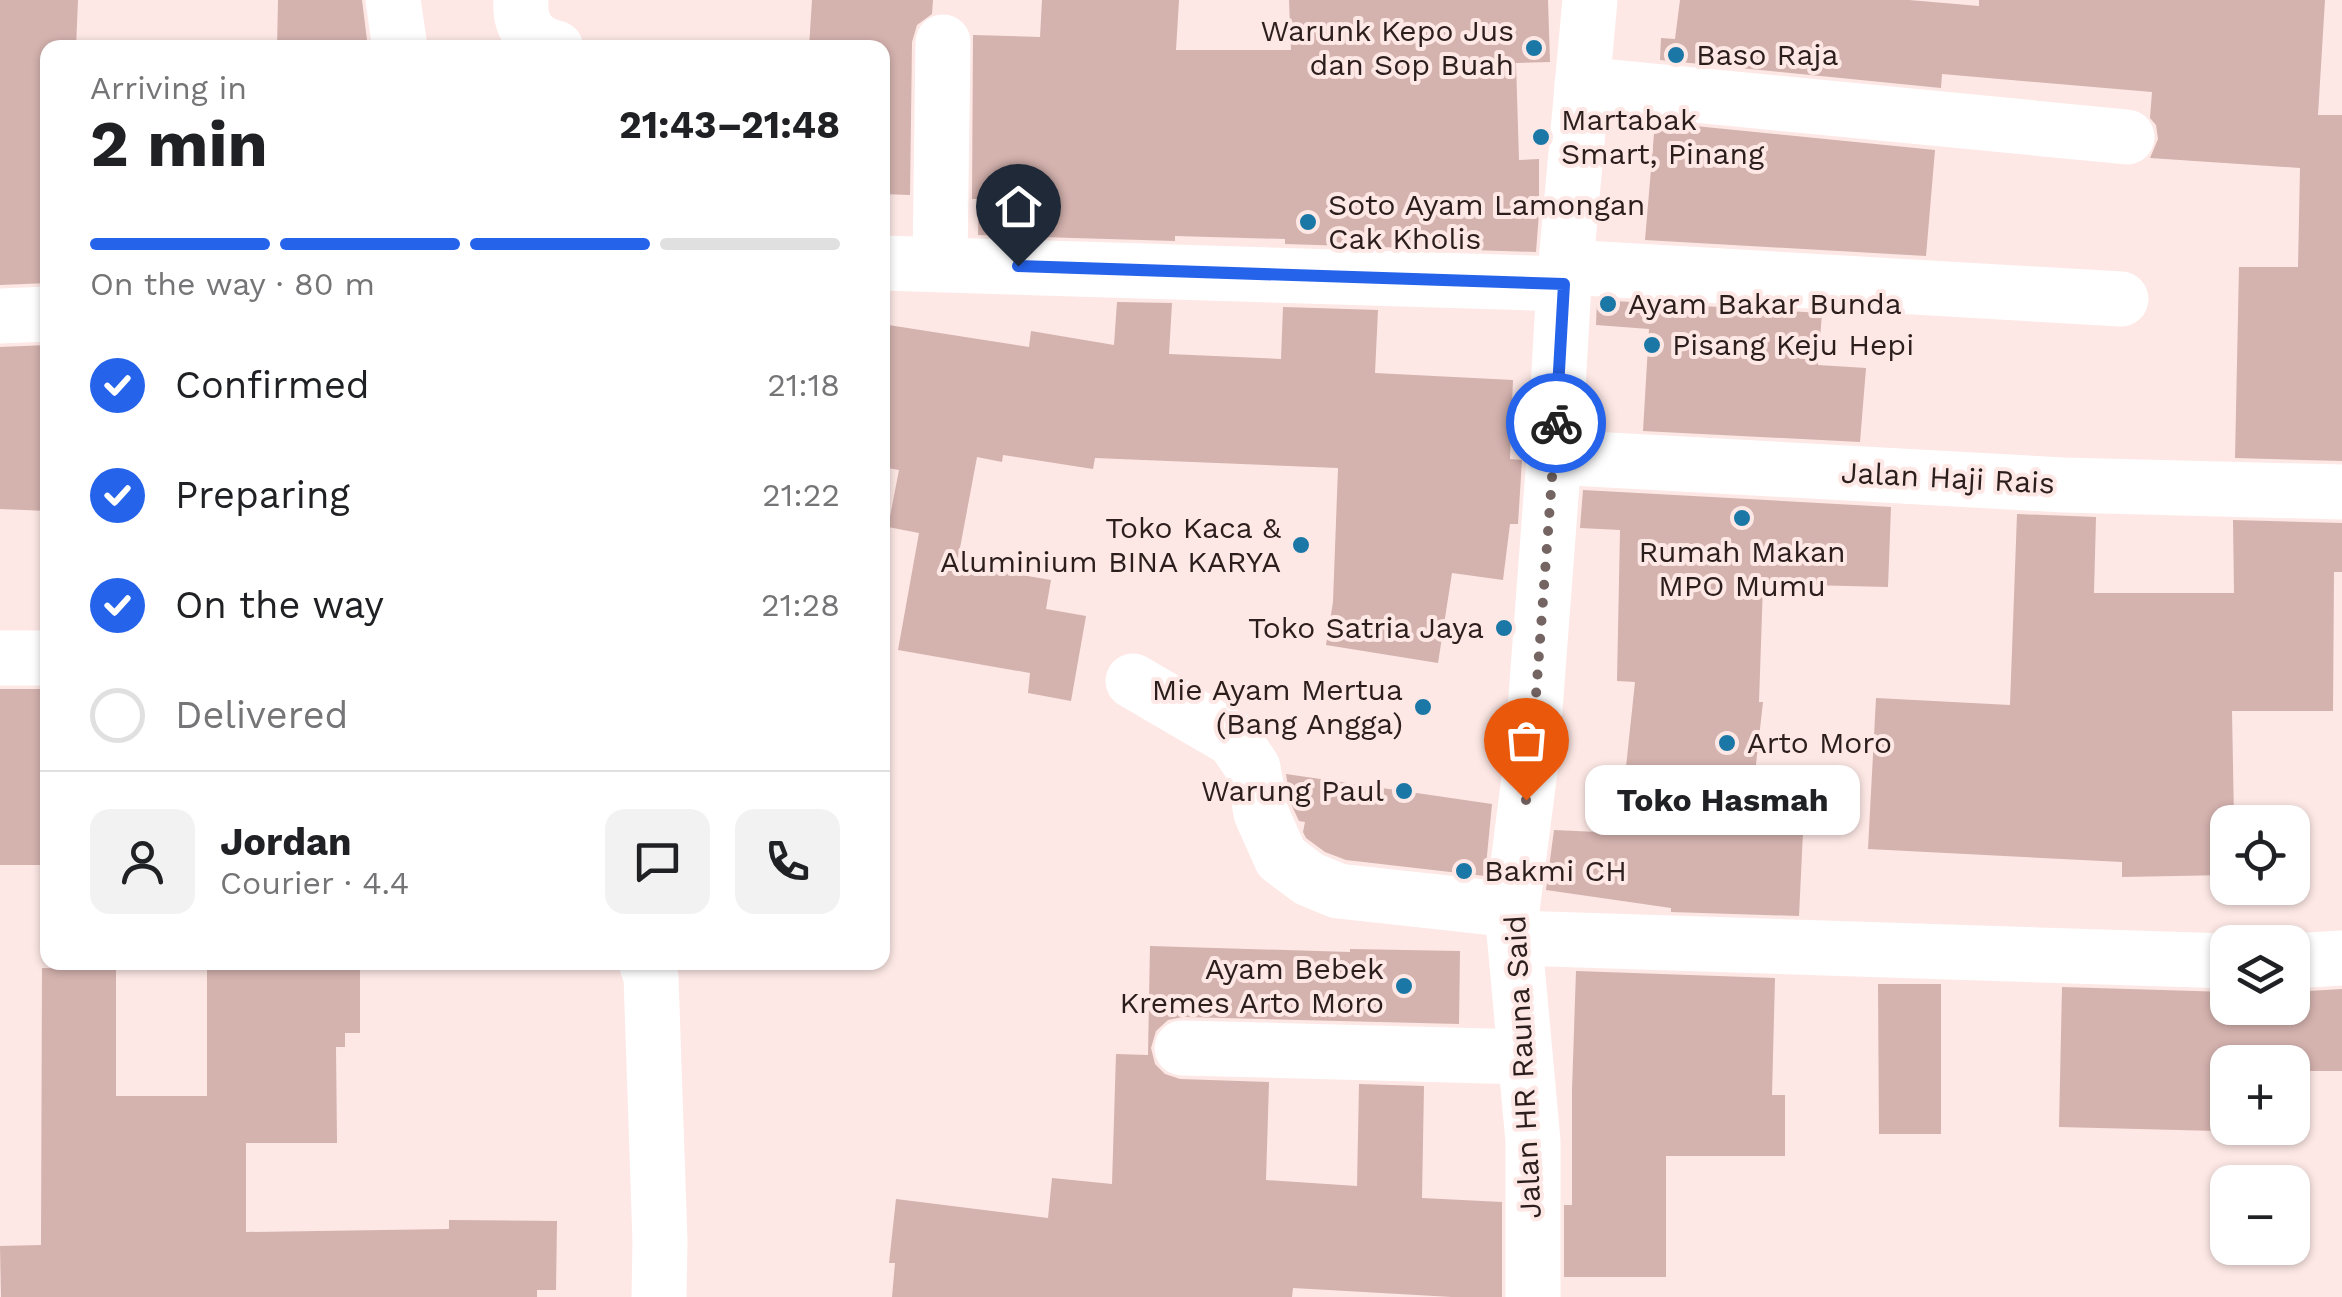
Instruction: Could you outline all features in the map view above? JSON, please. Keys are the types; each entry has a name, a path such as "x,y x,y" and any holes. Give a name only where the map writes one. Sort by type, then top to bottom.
{"street":[{"path":"393,0 399,40"},
{"path":"521,0 520,15 528,34 538,40"},
{"name":"Jalan HR Rauna Said","path":"1532,1297 1532,1142 1513,924 1531,763 1565,276 1590,0"},
{"path":"940,263 943,42"},
{"path":"1582,84 2127,137"},
{"path":"890,262 1565,276 2120,299"},
{"path":"0,316 40,314"},
{"name":"Jalan Haji Rais","path":"1554,457 2064,485 2342,492"},
{"path":"0,658 40,658"},
{"path":"1133,681 1234,740 1252,768 1261,813 1280,858 1308,879 1338,892 1513,924 2210,960"},
{"path":"2310,960 2342,958"},
{"path":"649,970 659,1297"},
{"path":"1182,1048 1525,1058"}],"building":[{"path":"0,0 78,0 76,40 40,40 40,283 0,285"},
{"path":"278,0 362,0 367,40 277,40"},
{"path":"812,0 933,0 932,14 917,25 912,42 910,195 890,194 890,40 810,40"},
{"path":"1042,0 1179,0 1176,50 1291,50 1289,0 1548,0 1550,62 1516,63 1519,160 1539,159 1536,252 1285,244 1285,239 1175,236 1175,241 978,235 979,199 972,199 973,35 1040,37"},
{"path":"1680,0 1909,0 1979,6 1979,0 2325,0 2318,115 2342,115 2342,461 2235,458 2239,267 2298,267 2300,168 2150,158 2158,139 2156,125 2150,118 2152,92 1942,74 1941,88 1660,60 1661,38 1675,39"},
{"path":"1655,122 1935,150 1926,256 1645,240"},
{"path":"1597,300 1822,313 1818,365 1866,368 1860,442 1643,431 1649,329 1596,325"},
{"path":"1117,302 1172,303 1169,354 1281,359 1283,307 1378,310 1375,373 1513,380 1510,459 1522,460 1518,524 1510,524 1503,580 1452,573 1438,663 1326,645 1333,602 1338,468 1095,458 1093,469 1003,455 1002,462 977,457 957,564 1051,580 1046,609 1086,616 1071,701 1028,693 1030,673 898,650 919,533 890,527 899,470 890,468 890,325 1029,347 1031,331 1114,345"},
{"path":"40,345 40,511 0,509 0,347"},
{"path":"1583,490 1891,507 1888,587 1763,584 1759,702 1763,702 1751,809 1804,811 1799,916 1671,912 1671,908 1546,890 1554,830 1619,833 1635,682 1617,681 1620,530 1580,528"},
{"path":"2017,514 2096,517 2094,593 2234,593 2233,520 2342,523 2342,572 2334,572 2333,711 2232,711 2234,805 2210,805 2210,875 2122,877 2122,862 1868,849 1876,698 2010,705"},
{"path":"0,689 40,689 40,865 0,865"},
{"path":"1286,774 1492,804 1485,876 1346,860 1325,852 1303,832 1305,822 1299,821 1291,804"},
{"path":"1150,946 1460,951 1459,1024 1183,1017 1168,1020 1156,1031 1151,1048 1155,1064 1165,1074 1180,1079 1269,1082 1266,1180 1357,1186 1359,1084 1424,1086 1422,1198 1502,1202 1502,1297 1293,1288 1292,1297 892,1297 895,1263 889,1263 896,1199 1048,1218 1052,1178 1112,1184 1116,1054 1148,1055"},
{"path":"42,970 116,970 116,1096 207,1096 207,970 360,970 360,1033 345,1033 345,1047 336,1047 337,1143 246,1143 246,1232 449,1229 449,1220 557,1221 556,1290 537,1290 537,1297 1,1297 0,1246 41,1245"},
{"path":"1576,971 1775,978 1772,1095 1785,1095 1785,1156 1666,1156 1666,1277 1564,1277 1564,1205 1572,1205"},
{"path":"1878,984 1941,984 1941,1134 1879,1134"},
{"path":"2062,987 2210,991 2210,1025 2310,1025 2310,991 2342,989 2342,1071 2310,1071 2310,1045 2210,1045 2210,1131 2059,1127"}],"way so far":[{"path":"1526,800 1556,423"}],"place":[{"name":"Warunk Kepo Jus dan Sop Buah","path":"1534,48"},
{"name":"Baso Raja","path":"1676,55"},
{"name":"Martabak Smart, Pinang","path":"1541,137"},
{"name":"Soto Ayam Lamongan Cak Kholis","path":"1308,222"},
{"name":"Ayam Bakar Bunda","path":"1608,304"},
{"name":"Pisang Keju Hepi","path":"1652,345"},
{"name":"Rumah Makan MPO Mumu","path":"1742,518"},
{"name":"Toko Kaca & Aluminium BINA KARYA","path":"1301,545"},
{"name":"Toko Satria Jaya","path":"1504,628"},
{"name":"Mie Ayam Mertua (Bang Angga)","path":"1423,707"},
{"name":"Arto Moro","path":"1727,743"},
{"name":"Warung Paul","path":"1404,791"},
{"name":"Toko Hasmah","path":"1526,800"},
{"name":"Bakmi CH","path":"1464,871"},
{"name":"Ayam Bebek Kremes Arto Moro","path":"1404,986"}],"route":[{"path":"1018,266 1564,284 1556,423"}]}
